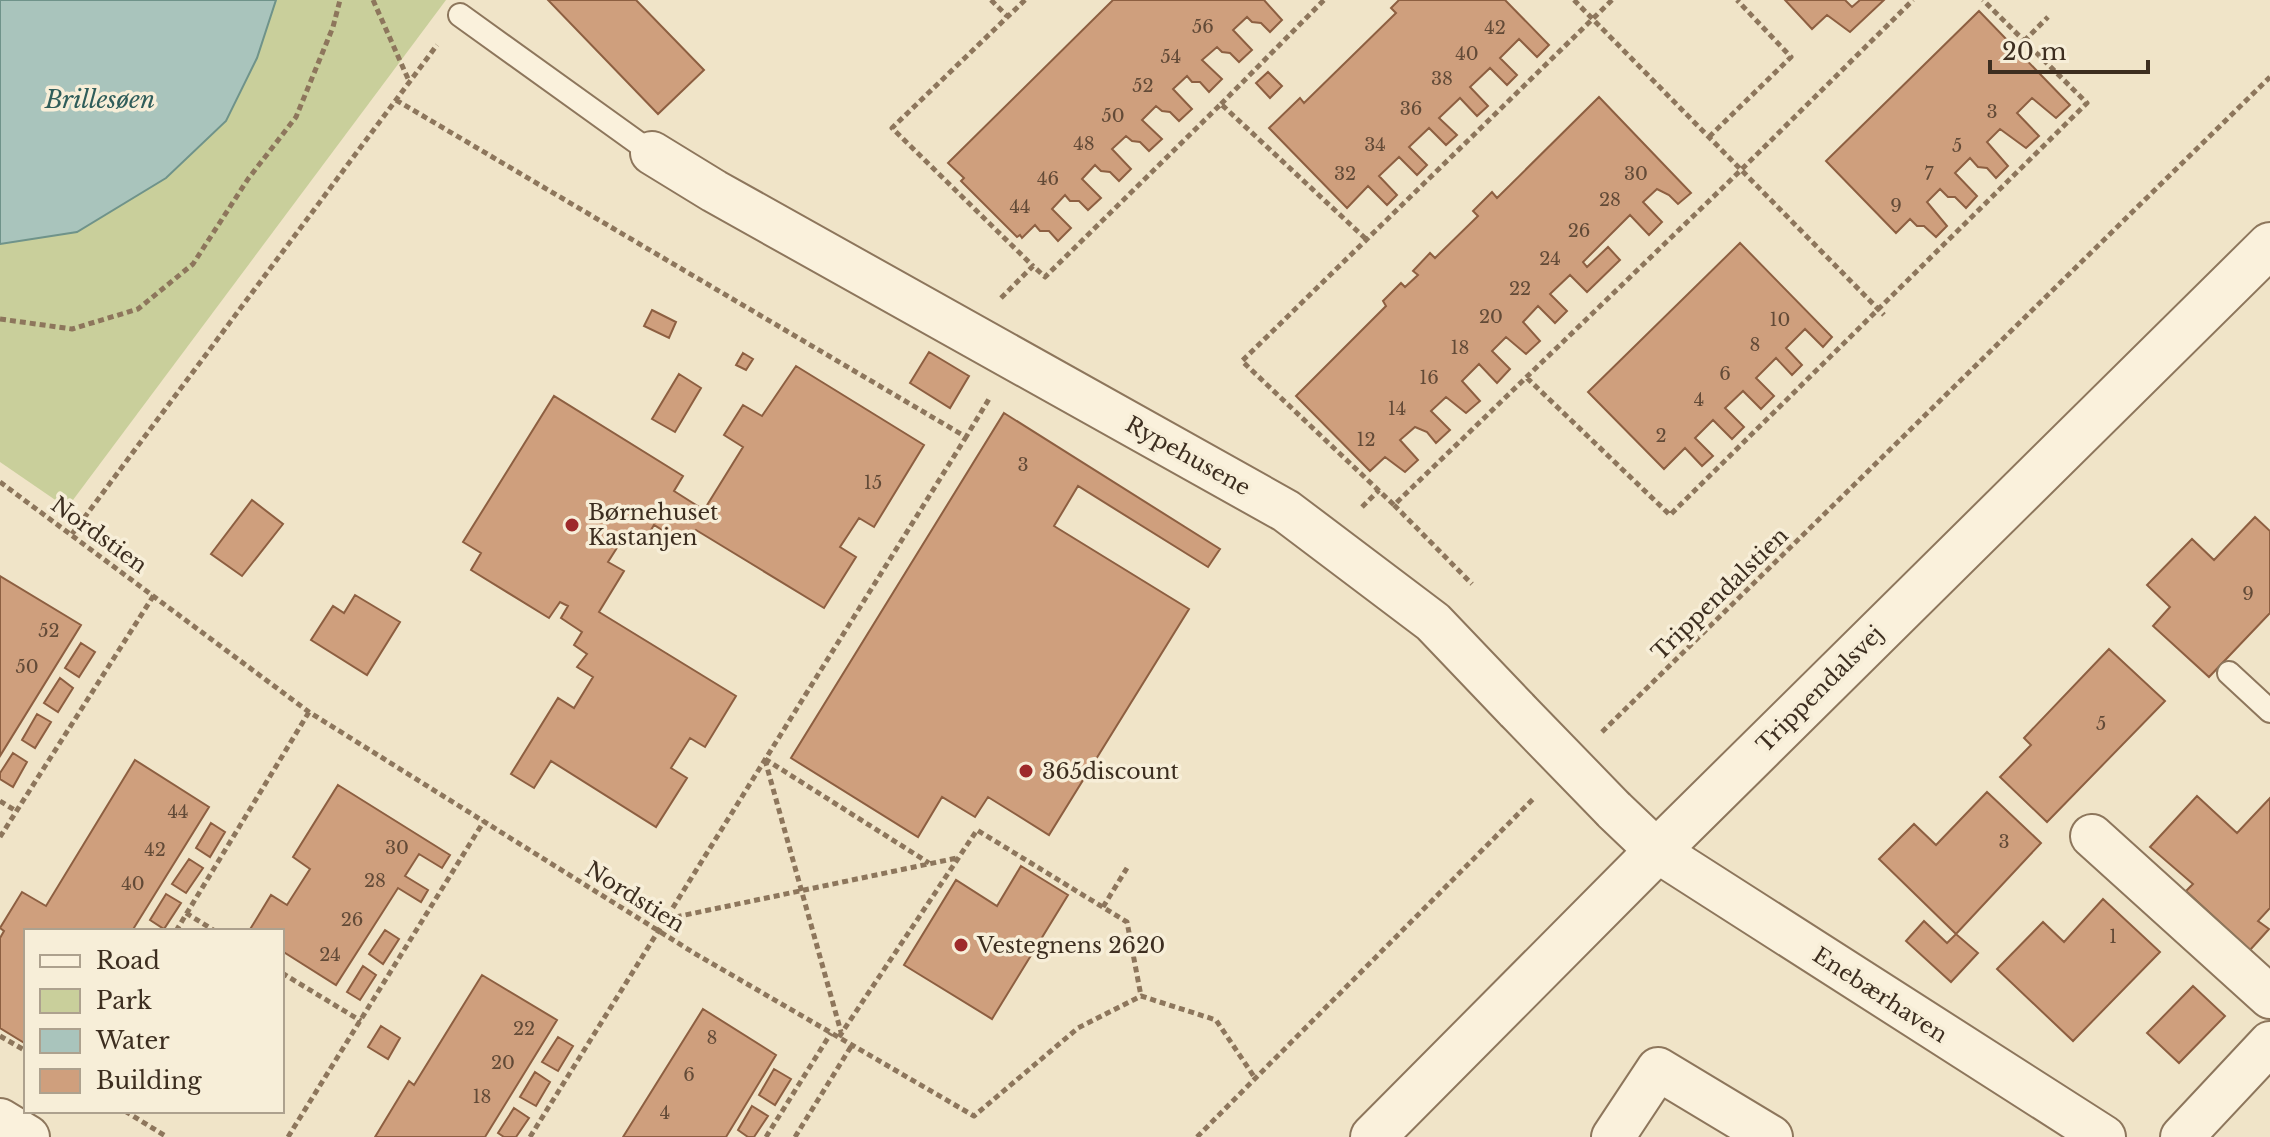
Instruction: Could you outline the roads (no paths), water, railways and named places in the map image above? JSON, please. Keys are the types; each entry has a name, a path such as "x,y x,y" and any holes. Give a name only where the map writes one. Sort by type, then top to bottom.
{"street":[{"name":"Rypehusene","path":"652,153 714,191 1286,511 1433,622 1657,851"},
{"name":"Trippendalsvej","path":"1373,1137 1657,851 2270,245"},
{"path":"2092,836 2270,997"},
{"name":"Enebærhaven","path":"1657,851 2104,1137"},
{"path":"2182,1137 2270,1043"},
{"path":"1613,1137 1658,1069 1771,1137"},
{"path":"0,1120 28,1137"}],"lane":[{"path":"460,15 652,153"},
{"path":"2229,673 2270,711"}],"water":[{"name":"Brillesøen","path":"0,0 276,0 257,58 226,121 166,178 77,232 0,244"}],"place":[{"name":"Børnehuset Kastanjen","path":"572,525"},
{"name":"365discount","path":"1026,771"},
{"name":"Vestegnens 2620","path":"961,945"}]}
